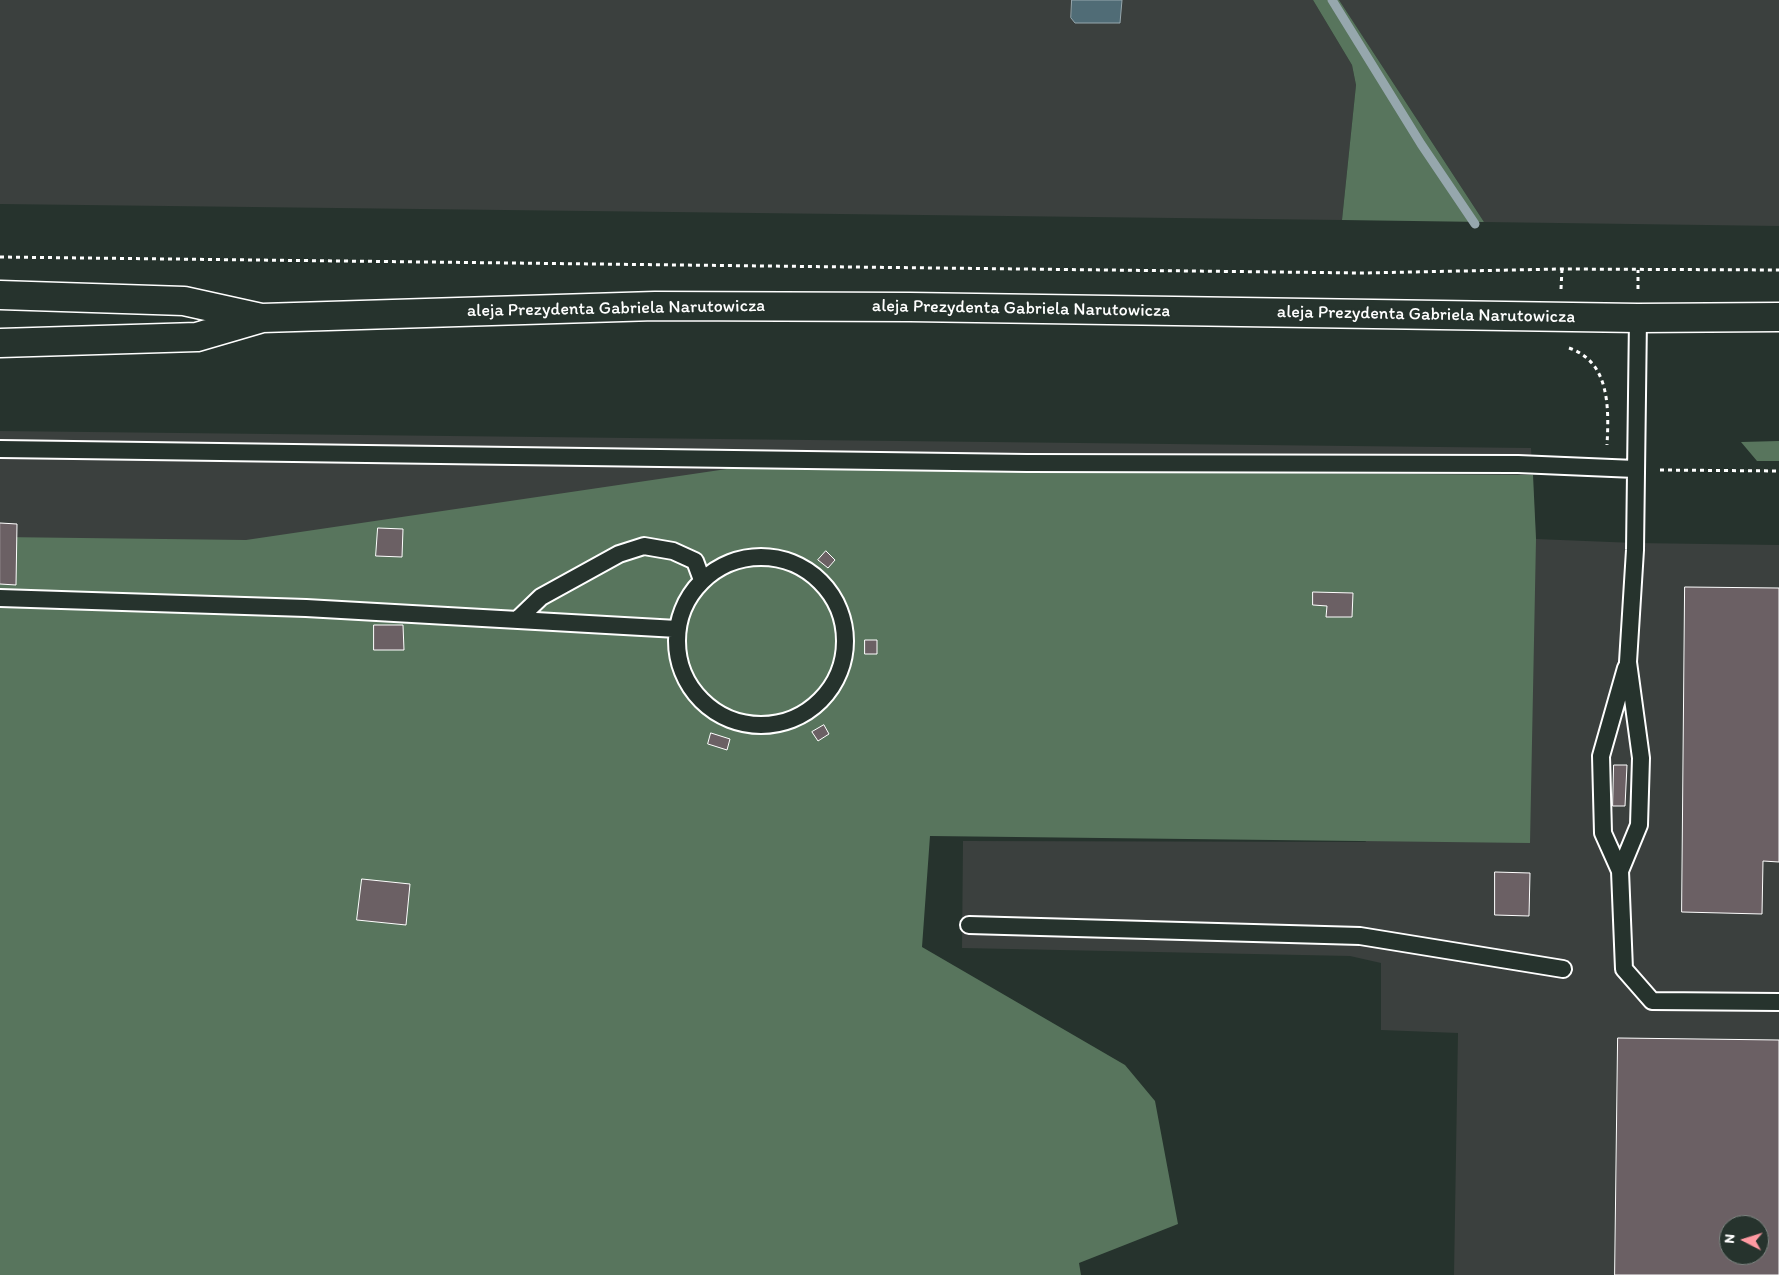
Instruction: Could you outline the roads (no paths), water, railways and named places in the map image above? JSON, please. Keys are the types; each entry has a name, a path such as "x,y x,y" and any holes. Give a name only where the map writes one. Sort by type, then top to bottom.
{"street":[{"name":"aleja Prezydenta Gabriela Narutowicza","path":"0,296 184,301 262,318 655,306 910,307 1638,318 1779,317"},
{"name":"aleja Prezydenta Gabriela Narutowicza","path":"0,343 197,337 262,318"}],"lane":[{"path":"1620,871 1639,825 1641,758 1628,662 1635,550 1638,318"},
{"path":"0,448 1026,463 1518,464 1636,469"},
{"path":"517,620 541,597 619,554 644,546 673,551 695,561 702,580"},
{"path":"752,557 780,559 805,569 812,575 826,588 840,612 845,639 841,666 828,691 808,710 783,722 756,725 729,719 705,704 688,683 678,656 677,629 686,602 702,580 725,564 752,557"},
{"path":"0,598 306,608 677,629"},
{"path":"1628,662 1602,756 1603,833 1620,871 1624,969 1652,1001 1779,1002"},
{"path":"969,925 1360,936 1563,969"}],"water":[{"path":"1072,0 1122,0 1120,23 1075,23 1071,18"}],"waterway":[{"path":"1332,0 1421,144 1475,224"}]}
